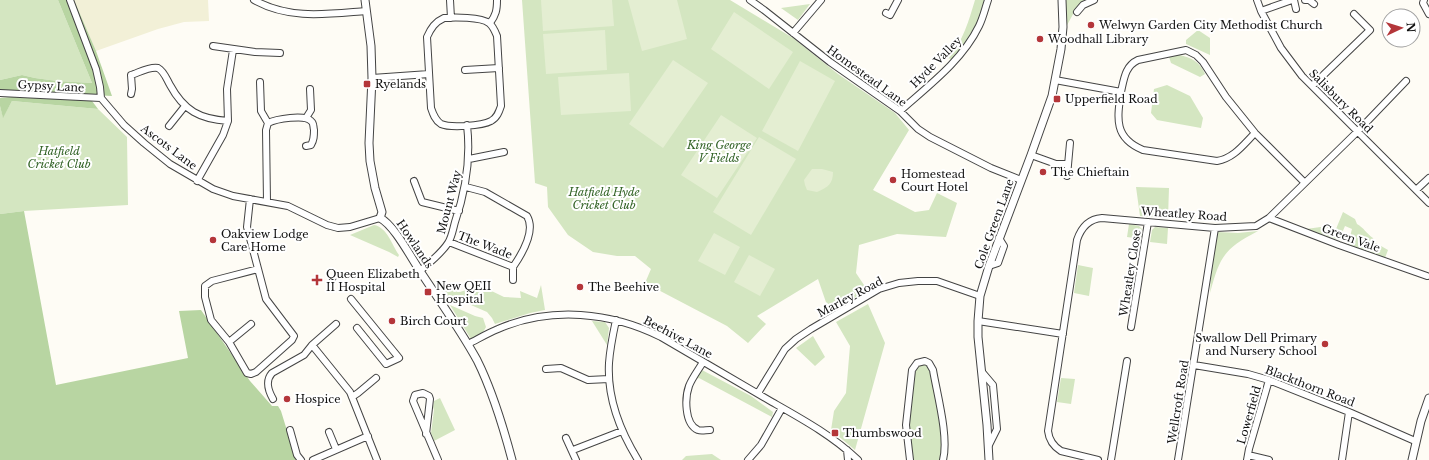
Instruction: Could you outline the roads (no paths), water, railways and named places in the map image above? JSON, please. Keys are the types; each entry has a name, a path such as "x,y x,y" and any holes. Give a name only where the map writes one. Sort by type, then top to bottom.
{"street":[{"path":"70,0 96,69 101,98"},
{"path":"254,0 262,5 282,12 303,15 366,11"},
{"name":"Howlands","path":"364,0 371,46 372,78 369,143 372,175 382,212 380,218 387,222 468,344 492,394 505,432 512,460"},
{"path":"450,0 451,18"},
{"path":"490,23 497,11 497,0"},
{"name":"Homestead Lane","path":"750,0 851,78 900,111 918,130 991,168 1022,180"},
{"path":"793,33 821,0"},
{"path":"886,13 890,15 898,0"},
{"name":"Hyde Valley","path":"900,111 952,63 970,42 980,25 988,0"},
{"name":"Cole Green Lane","path":"989,460 978,321 980,296 999,238 1022,180 1052,96 1063,27 1062,0"},
{"path":"1077,12 1083,5 1094,0"},
{"name":"Salisbury Road","path":"1257,0 1261,11 1281,48 1302,76 1429,203"},
{"path":"1261,11 1293,0 1296,9"},
{"path":"1305,0 1309,0 1314,4"},
{"path":"1424,0 1423,2 1429,14"},
{"path":"1312,86 1370,30 1354,14"},
{"path":"451,18 484,20 490,23 494,28 497,36 501,106 499,114 491,122 450,126 441,124 435,118 431,108 427,37 430,29 437,21 451,18"},
{"path":"213,46 233,50 280,53"},
{"path":"197,181 223,135 228,121 227,89 233,50"},
{"path":"1255,133 1232,156 1217,161 1143,150 1135,147 1128,142 1118,122 1121,92 1125,73 1129,67 1138,60 1186,50 1196,55 1204,62 1226,97 1255,133 1304,182"},
{"path":"131,94 131,75 154,68 159,69 165,74 173,91 185,106 193,112 206,118 228,121"},
{"path":"465,70 499,68"},
{"path":"372,78 429,74"},
{"path":"1055,80 1121,92"},
{"name":"Wheatley Road","path":"1063,334 1077,240 1080,232 1091,220 1097,218 1215,228 1256,226 1269,218 1304,182 1358,131 1406,80"},
{"path":"260,82 261,111 268,123 266,130 267,202"},
{"path":"306,118 311,110 310,89"},
{"name":"Gypsy Lane","path":"0,93 101,98"},
{"name":"Ascots Lane","path":"101,98 124,125 170,164 197,181 222,192 288,206 327,225 338,228 350,227 380,218"},
{"path":"169,126 185,106"},
{"path":"268,123 274,120 306,118 310,120 313,124 314,140 311,145 306,146"},
{"name":"Mount Way","path":"420,271 439,255 449,242 459,212 466,187 469,159 470,144 467,125"},
{"path":"1067,176 1070,143"},
{"path":"469,159 504,152"},
{"path":"1031,155 1056,164 1068,164"},
{"path":"1416,190 1429,178"},
{"path":"414,181 422,202 459,212"},
{"name":"The Wade","path":"466,187 485,192 527,216 530,221 530,232 513,267 513,280"},
{"path":"250,199 247,227 266,299 293,333 294,338 256,372 251,374 247,373 229,342 211,320 205,297 205,286 212,281 258,269"},
{"name":"Green Vale","path":"1269,218 1339,245 1427,276"},
{"name":"Wheatley Close","path":"1131,327 1148,222"},
{"name":"Wellcroft Road","path":"1178,460 1215,228"},
{"name":"The Wade","path":"449,242 513,267"},
{"name":"Marley Road","path":"758,393 786,349 796,339 879,289 899,283 937,281 980,296"},
{"path":"351,299 399,358 386,364 356,328"},
{"name":"Beehive Lane","path":"468,344 499,329 536,317 581,315 616,320 646,329 758,393 822,432 858,460"},
{"path":"616,320 610,349 609,379 614,405 622,430 638,460"},
{"path":"978,321 1063,334 1048,431 1049,438 1056,448 1061,451 1098,460"},
{"path":"229,342 251,324"},
{"path":"274,399 268,387 269,376 304,355 312,345 336,324"},
{"path":"312,345 350,392 378,460"},
{"path":"910,460 906,425 912,370 917,363 925,361 929,363 933,370 942,416 943,460"},
{"path":"1110,460 1128,361"},
{"path":"704,362 690,384 686,394 686,404 690,421 694,427 698,430 710,430"},
{"name":"Blackthorn Road","path":"1194,365 1248,374 1269,380 1349,412 1415,441"},
{"path":"546,369 561,368 588,380 609,379"},
{"path":"352,397 376,378"},
{"name":"Lowerfield","path":"1269,380 1248,457 1269,460"},
{"path":"426,434 430,399 429,396 422,393 415,395 412,401 426,434 438,460"},
{"path":"1412,460 1415,441 1429,398"},
{"path":"748,460 761,445 782,408"},
{"path":"1342,460 1349,412"},
{"path":"290,430 297,455 301,460"},
{"path":"572,450 622,430"},
{"path":"329,432 336,449"},
{"path":"313,460 368,436"},
{"path":"566,438 576,460"},
{"path":"847,450 848,460"}],"place":[{"name":"Welwyn Garden City Methodist Church","path":"1091,25"},
{"name":"Woodhall Library","path":"1040,39"},
{"name":"Ryelands","path":"367,84"},
{"name":"Upperfield Road","path":"1057,99"},
{"name":"The Chieftain","path":"1043,172"},
{"name":"Homestead Court Hotel","path":"893,180"},
{"name":"Oakview Lodge Care Home","path":"213,240"},
{"name":"Queen Elizabeth II Hospital","path":"317,280"},
{"name":"The Beehive","path":"580,287"},
{"name":"New QEII Hospital","path":"428,292"},
{"name":"Birch Court","path":"392,321"},
{"name":"Swallow Dell Primary and Nursery School","path":"1325,344"},
{"name":"Hospice","path":"287,399"},
{"name":"Thumbswood","path":"835,433"}],"park label":[{"name":"King George V Fields","path":"719,151"},
{"name":"Hatfield Cricket Club","path":"59,157"},
{"name":"Hatfield Hyde Cricket Club","path":"604,198"}]}
